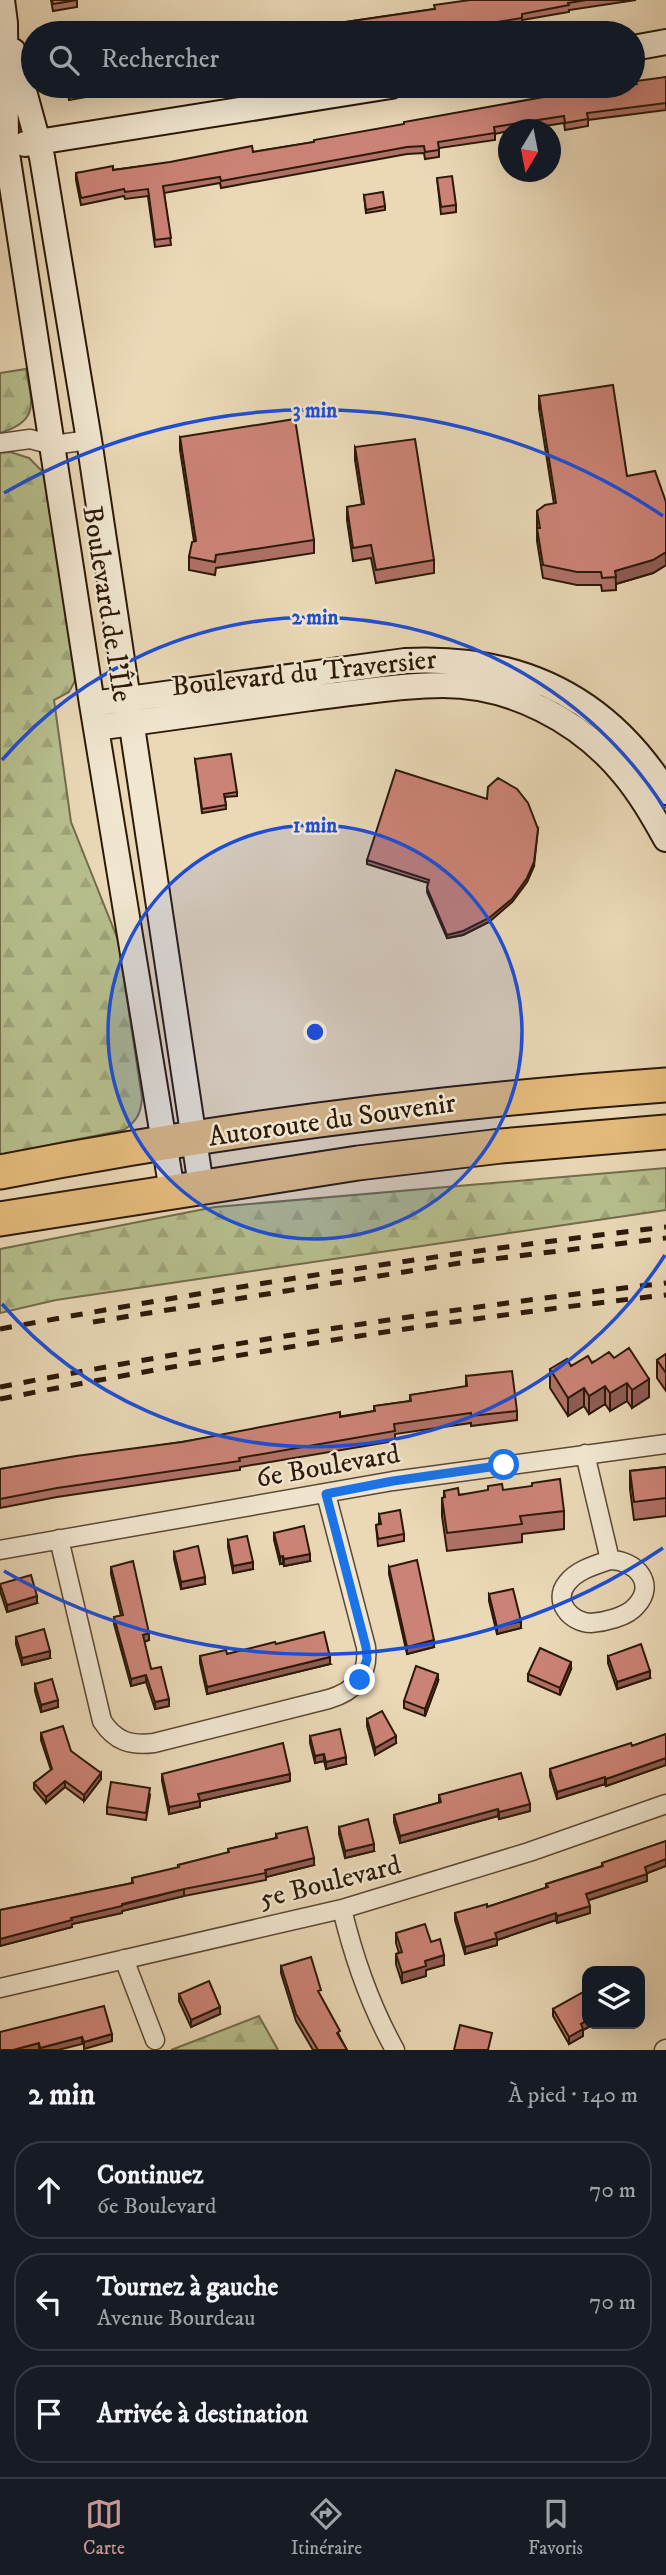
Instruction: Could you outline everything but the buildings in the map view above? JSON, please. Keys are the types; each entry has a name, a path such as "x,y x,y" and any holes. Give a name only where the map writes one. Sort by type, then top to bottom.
{"highway":[{"name":"Autoroute du Souvenir","path":"0,1172 179,1141 396,1109 666,1085"},
{"name":"Autoroute du Souvenir","path":"0,1219 186,1189 441,1153 666,1132"}],"street":[{"name":"Boulevard de l'Île","path":"4,12 21,75"},
{"name":"Boulevard de l'Île","path":"4,12 3,147 53,445 94,716 179,1141"},
{"path":"645,46 666,42"},
{"name":"Boulevard de l'Île","path":"27,98 39,142 89,440 130,711 186,1189"},
{"path":"3,147 316,98"},
{"path":"0,443 30,439 53,445 89,440"},
{"name":"Boulevard du Traversier","path":"94,716 405,661 452,660 515,672 548,685 590,708 626,738 666,792"},
{"name":"Boulevard du Traversier","path":"130,711 443,685 486,689 549,713 590,740 615,763 637,791 666,839"},
{"name":"6e Boulevard","path":"0,1550 393,1481 666,1444"},
{"path":"585,1454 610,1560"},
{"path":"59,1539 102,1721 117,1738 129,1744 154,1743 336,1697 353,1689 360,1680 367,1659 366,1647 326,1494"},
{"path":"610,1560 626,1561 640,1574 643,1595 637,1606 628,1613 601,1622 578,1621 568,1615 563,1606 562,1593 566,1583 592,1566 610,1560"},
{"name":"5e Boulevard","path":"0,1988 342,1909 529,1852 666,1804"},
{"path":"342,1909 365,1989 395,2050"},
{"path":"124,1959 155,2040"}],"green space":[{"path":"26,369 30,409 22,423 0,433 0,373"},
{"path":"10,452 29,458 43,472 77,677 69,692 54,700 71,822 118,940 142,1098 138,1116 124,1130 0,1155 0,453"},
{"path":"666,1168 666,1210 56,1300 0,1313 0,1249 215,1207"},
{"path":"259,2016 278,2050 171,2050"}],"railway":[{"path":"0,1329 332,1272 666,1227"},
{"path":"93,1322 460,1263 666,1238"},
{"path":"0,1387 332,1329 666,1283"},
{"path":"0,1399 332,1340 666,1295"}],"route":[{"path":"360,1680 367,1659 366,1647 326,1494 504,1465"}]}
